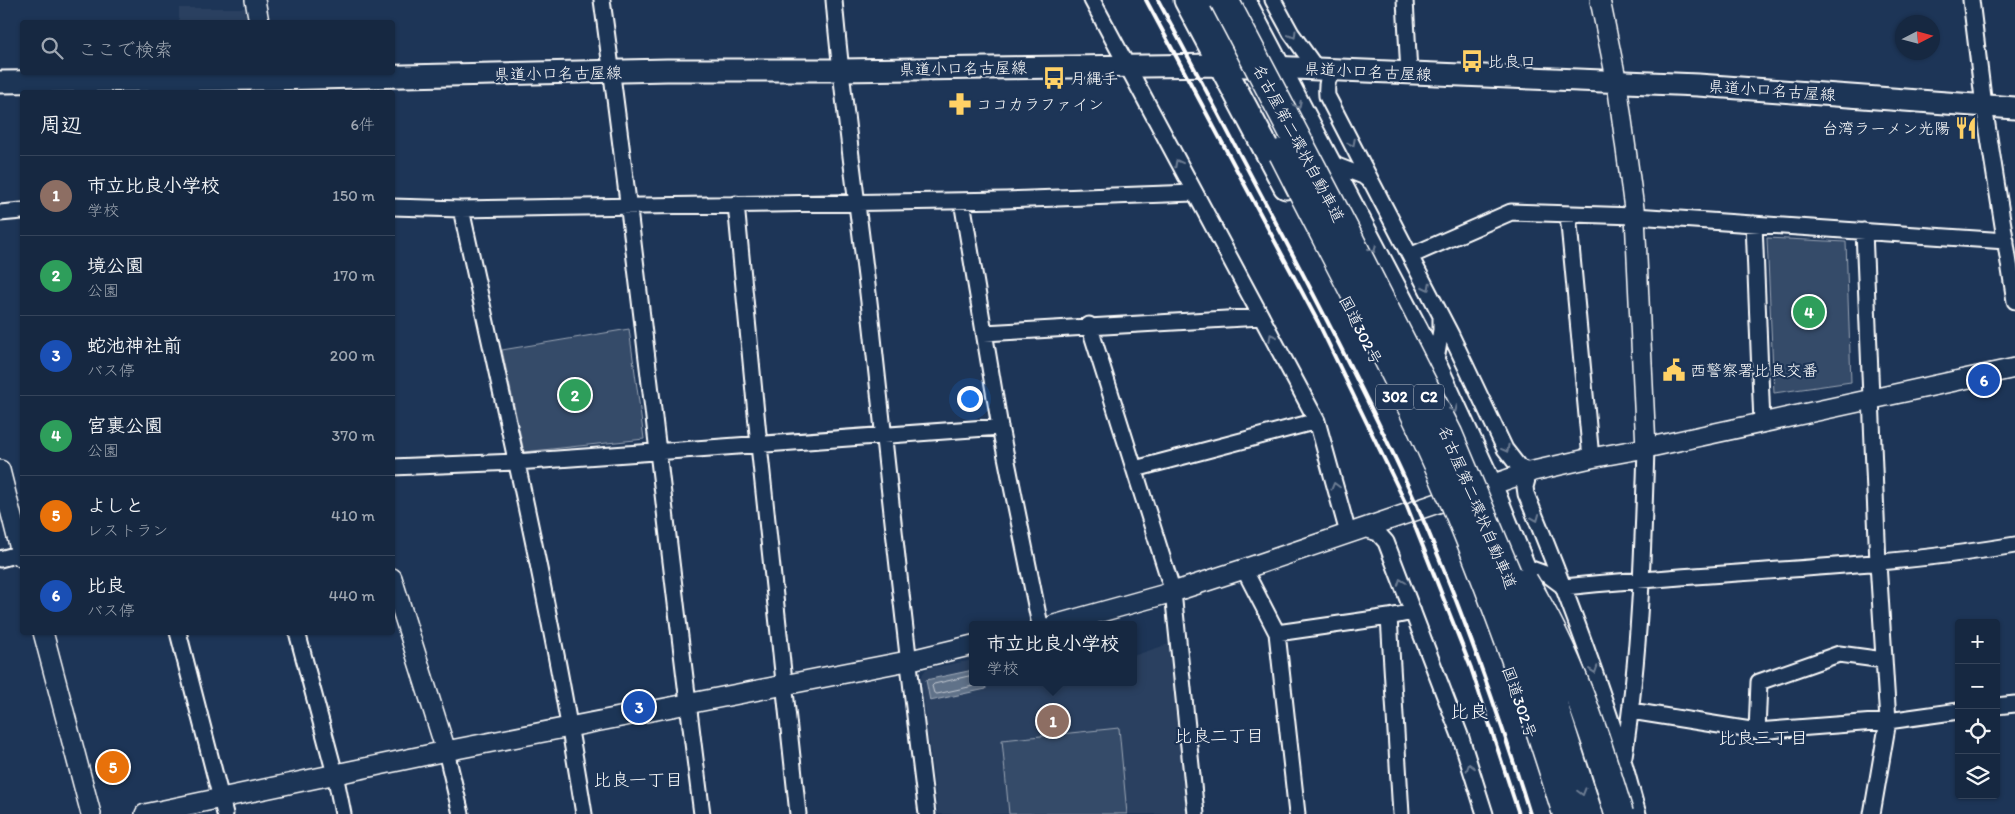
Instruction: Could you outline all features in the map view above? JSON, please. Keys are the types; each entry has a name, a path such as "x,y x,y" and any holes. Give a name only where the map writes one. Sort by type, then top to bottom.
{"highway":[{"path":"1242,0 1435,368 1489,485 1523,566 1607,814"},
{"name":"国道302号","path":"1205,1 1222,65 1358,322 1419,447 1442,500 1508,667 1556,814"},
{"name":"名古屋第二環状自動車道","path":"1205,1 1414,365 1448,434 1514,591 1546,679 1588,814"},
{"name":"名古屋第二環状自動車道","path":"1205,1 1376,334 1432,450 1461,516 1522,674 1567,814"},
{"path":"1483,515 1552,631 1592,730 1620,814"}],"main road":[{"name":"県道小口名古屋線","path":"0,82 272,81 668,70 840,70 1222,65 1698,85 2015,108"}],"street":[{"path":"255,0 259,20"},
{"path":"602,0 617,104 657,452 702,814"},
{"path":"834,0 840,70 884,435 926,814"},
{"path":"1092,0 1318,421 1354,530"},
{"path":"1273,0 1291,33 1326,68 1329,75 1326,84 1327,96 1440,314 1505,449 1519,467 1529,472"},
{"path":"1405,0 1408,73"},
{"path":"1600,0 1617,83 1635,216 1646,448 1642,579 1631,711 1623,760"},
{"path":"1971,0 1984,106 2015,301"},
{"path":"1327,162 1363,176 1372,183"},
{"path":"395,207 461,209 962,200 1194,193"},
{"path":"962,200 1000,426 1039,621"},
{"path":"736,204 798,814"},
{"path":"461,209 516,462 570,728 584,814"},
{"path":"0,213 20,211"},
{"path":"1410,256 1511,212 1635,216 2006,240"},
{"path":"1568,214 1591,458"},
{"path":"1754,224 1762,423"},
{"path":"1864,231 1878,563 1888,721 1872,814"},
{"path":"1435,368 1442,324 1440,314"},
{"path":"984,332 1261,317"},
{"path":"1089,326 1173,592 1196,814"},
{"path":"1068,621 1173,592 1529,472 2015,368"},
{"path":"1135,469 1318,421"},
{"path":"395,466 516,462 1000,426"},
{"path":"0,470 20,546"},
{"path":"1529,472 1525,487 1526,494 1590,659 1623,760 1638,814"},
{"path":"1354,530 1378,533 1386,542 1461,738 1485,814"},
{"path":"1523,566 1548,575 1564,588 1642,579 1878,563 1966,553 2015,545"},
{"path":"0,559 20,554"},
{"path":"1244,569 1277,633 1297,814"},
{"path":"395,588 446,751 461,814"},
{"path":"1277,633 1413,612"},
{"path":"1389,617 1401,814"},
{"path":"44,635 91,814"},
{"path":"179,635 223,806"},
{"path":"298,635 335,774 343,814"},
{"path":"145,814 223,806 335,774 908,661 969,646"},
{"path":"1757,731 1759,682 1839,654 1884,660"},
{"path":"2000,706 2015,704"},
{"path":"1631,711 1757,731 1888,721 1955,712"}],"shaded area":[{"path":"179,8 245,8 247,20 179,20"},
{"path":"1767,238 1846,242 1851,382 1774,393"},
{"path":"629,329 644,439 524,452 502,350"},
{"path":"1172,643 1188,814 938,814 921,677 926,669 969,661 969,686 1137,686 1137,655"},
{"path":"1119,728 1127,814 1009,814 1002,740"}],"water":[{"path":"969,671 969,686 986,686 986,689 930,701 926,680"}],"railway":[{"path":"1146,0 1318,322 1406,504 1471,668 1519,814"},
{"path":"1158,0 1326,319 1372,409 1415,501 1477,656 1530,814"}],"place":[{"name":"比良口","path":"1472,61"},
{"name":"月縄手","path":"1054,78"},
{"name":"ココカラファイン","path":"960,104"},
{"name":"台湾ラーメン光陽","path":"1966,128"},
{"name":"宮裏公園","path":"1809,312"},
{"name":"西警察署比良交番","path":"1674,370"},
{"name":"比良","path":"1984,380"},
{"name":"境公園","path":"575,395"},
{"name":"蛇池神社前","path":"639,707"},
{"name":"市立比良小学校","path":"1053,721"},
{"name":"よしと","path":"113,767"}],"district":[{"name":"比良","path":"1469,711"},
{"name":"比良二丁目","path":"1219,736"},
{"name":"比良三丁目","path":"1763,738"},
{"name":"比良一丁目","path":"638,780"}]}
